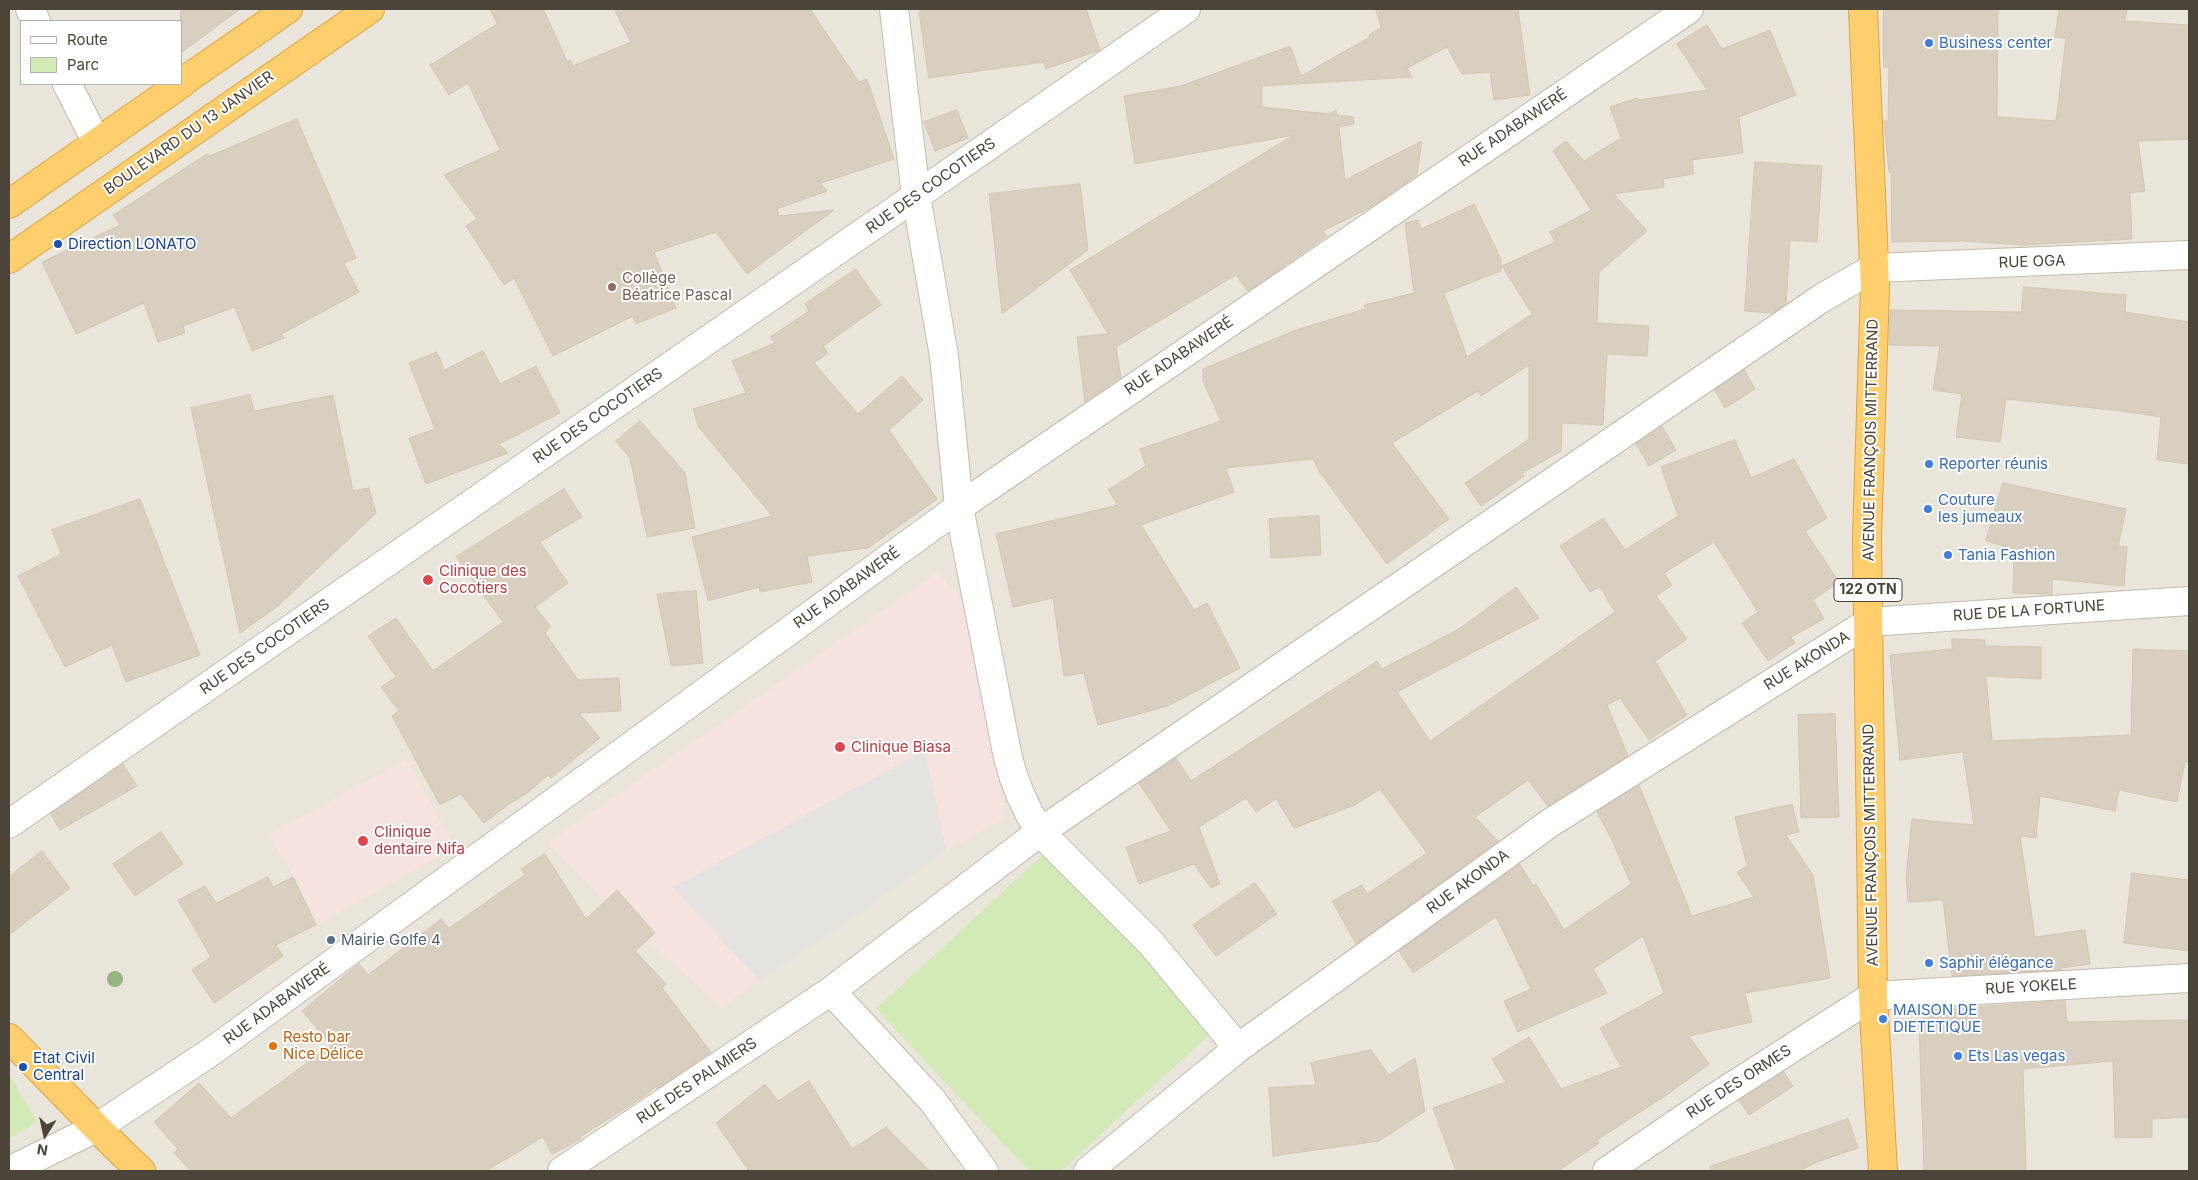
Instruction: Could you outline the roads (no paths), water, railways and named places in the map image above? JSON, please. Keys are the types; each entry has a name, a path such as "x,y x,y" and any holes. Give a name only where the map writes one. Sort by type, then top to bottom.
{"highway":[{"path":"182,83 288,9"},
{"name":"BOULEVARD DU 13 JANVIER","path":"9,259 370,9"},
{"name":"AVENUE FRANÇOIS MITTERRAND","path":"1863,9 1874,268 1867,537 1873,996 1883,1171"},
{"path":"9,204 180,85"},
{"path":"9,1038 96,1128 141,1171"}],"street":[{"path":"894,9 916,196 944,356 959,507 1014,783 1040,832 1150,942 1238,1048"},
{"name":"RUE DES COCOTIERS","path":"9,824 1186,9"},
{"name":"RUE ADABAWERÉ","path":"9,1171 96,1128 212,1052 959,507 1689,9"},
{"path":"68,85 97,143"},
{"name":"RUE OGA","path":"1874,268 2189,255"},
{"name":"RUE DES PALMIERS","path":"562,1171 831,991 1040,832 1822,298 1874,268"},
{"name":"RUE DE LA FORTUNE","path":"1869,622 2189,601"},
{"name":"RUE AKONDA","path":"1088,1171 1238,1048 1550,823 1869,622"},
{"name":"RUE YOKELE","path":"1873,996 2189,978"},
{"path":"831,991 932,1100 984,1171"},
{"name":"RUE DES ORMES","path":"1607,1171 1714,1098 1873,996"}],"place":[{"name":"Business center","path":"1929,43"},
{"name":"Direction LONATO","path":"58,244"},
{"name":"Collège Béatrice Pascal","path":"612,287"},
{"name":"Reporter réunis","path":"1929,464"},
{"name":"Couture les jumeaux","path":"1928,509"},
{"name":"Tania Fashion","path":"1948,555"},
{"name":"Clinique des Cocotiers","path":"428,580"},
{"name":"Clinique Biasa","path":"840,747"},
{"name":"Clinique dentaire Nifa","path":"363,841"},
{"name":"Mairie Golfe 4","path":"331,940"},
{"name":"Saphir élégance","path":"1929,963"},
{"name":"MAISON DE DIETETIQUE","path":"1883,1019"},
{"name":"Resto bar Nice Délice","path":"273,1046"},
{"name":"Ets Las vegas","path":"1958,1056"},
{"name":"Etat Civil Central","path":"23,1067"}]}
